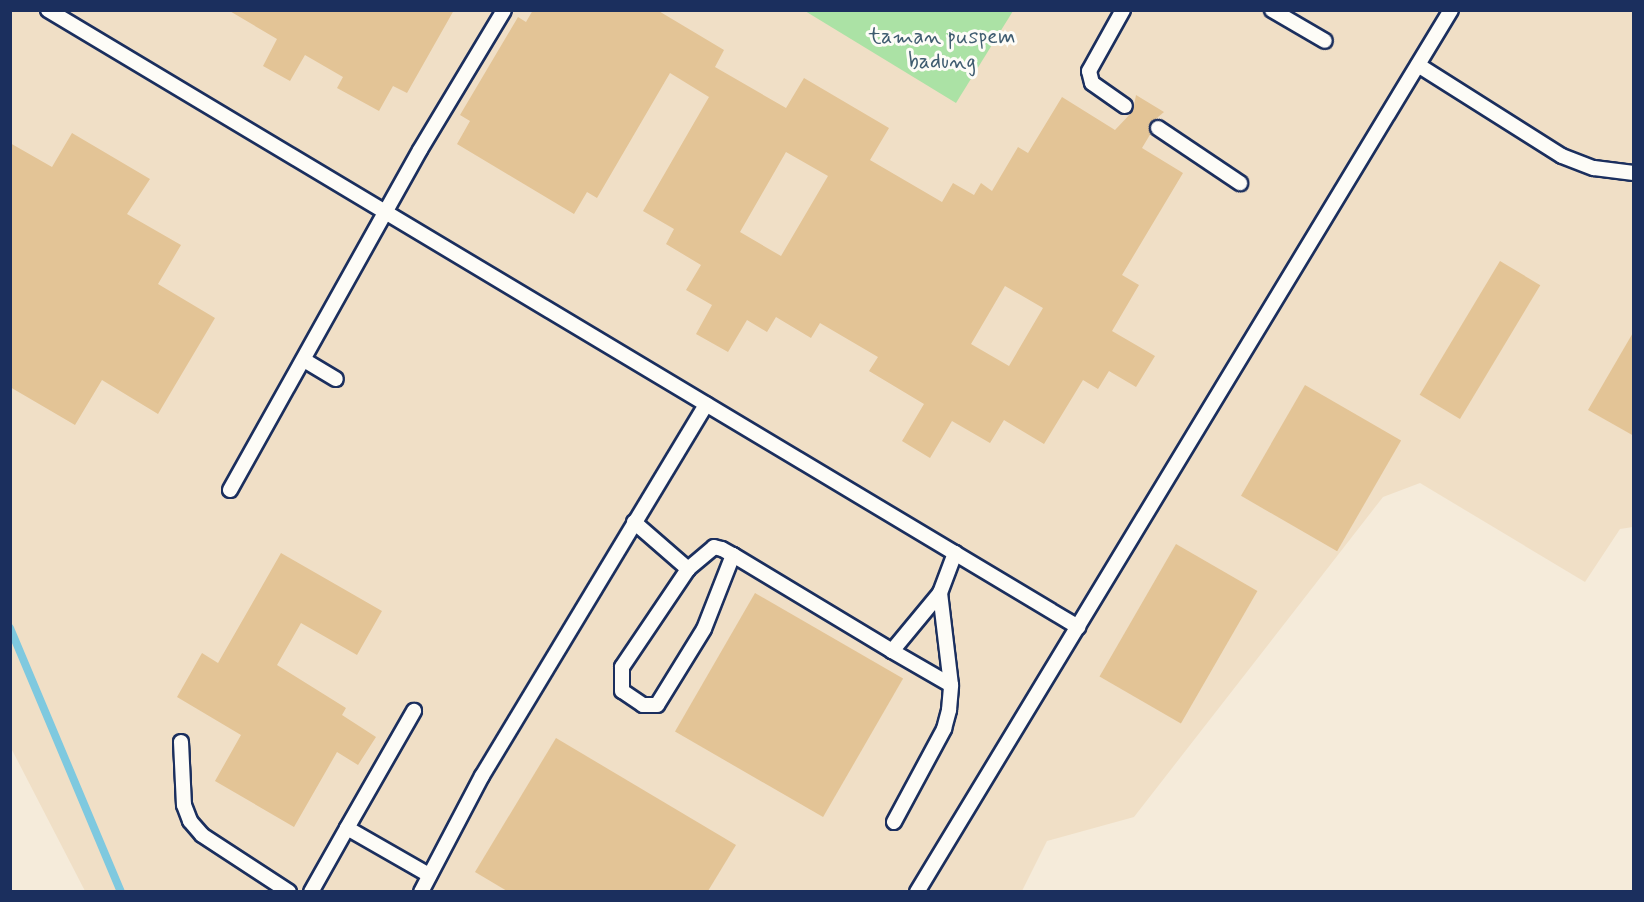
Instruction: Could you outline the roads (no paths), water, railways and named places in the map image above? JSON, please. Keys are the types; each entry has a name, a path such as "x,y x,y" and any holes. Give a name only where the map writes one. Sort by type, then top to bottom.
{"lane":[{"path":"48,10 1078,627"},
{"path":"230,490 504,10"},
{"path":"1123,10 1089,71 1092,83 1125,106"},
{"path":"1272,10 1325,41"},
{"path":"917,891 1451,10"},
{"path":"1418,65 1562,156 1594,168 1634,172"},
{"path":"1158,128 1240,183"},
{"path":"304,360 336,379"},
{"path":"421,891 482,776 706,404"},
{"path":"634,522 688,569"},
{"path":"733,555 690,657 657,705 643,705 622,691 622,668 688,569 709,548 733,555 951,685"},
{"path":"892,651 940,593 955,554"},
{"path":"894,822 944,729 951,685 940,593"},
{"path":"311,891 414,711"},
{"path":"181,742 184,805 190,821 202,835 289,891"},
{"path":"347,828 429,875"}],"waterway":[{"path":"10,628 121,892"}],"park label":[{"name":"taman puspem badung","path":"942,50"}]}
